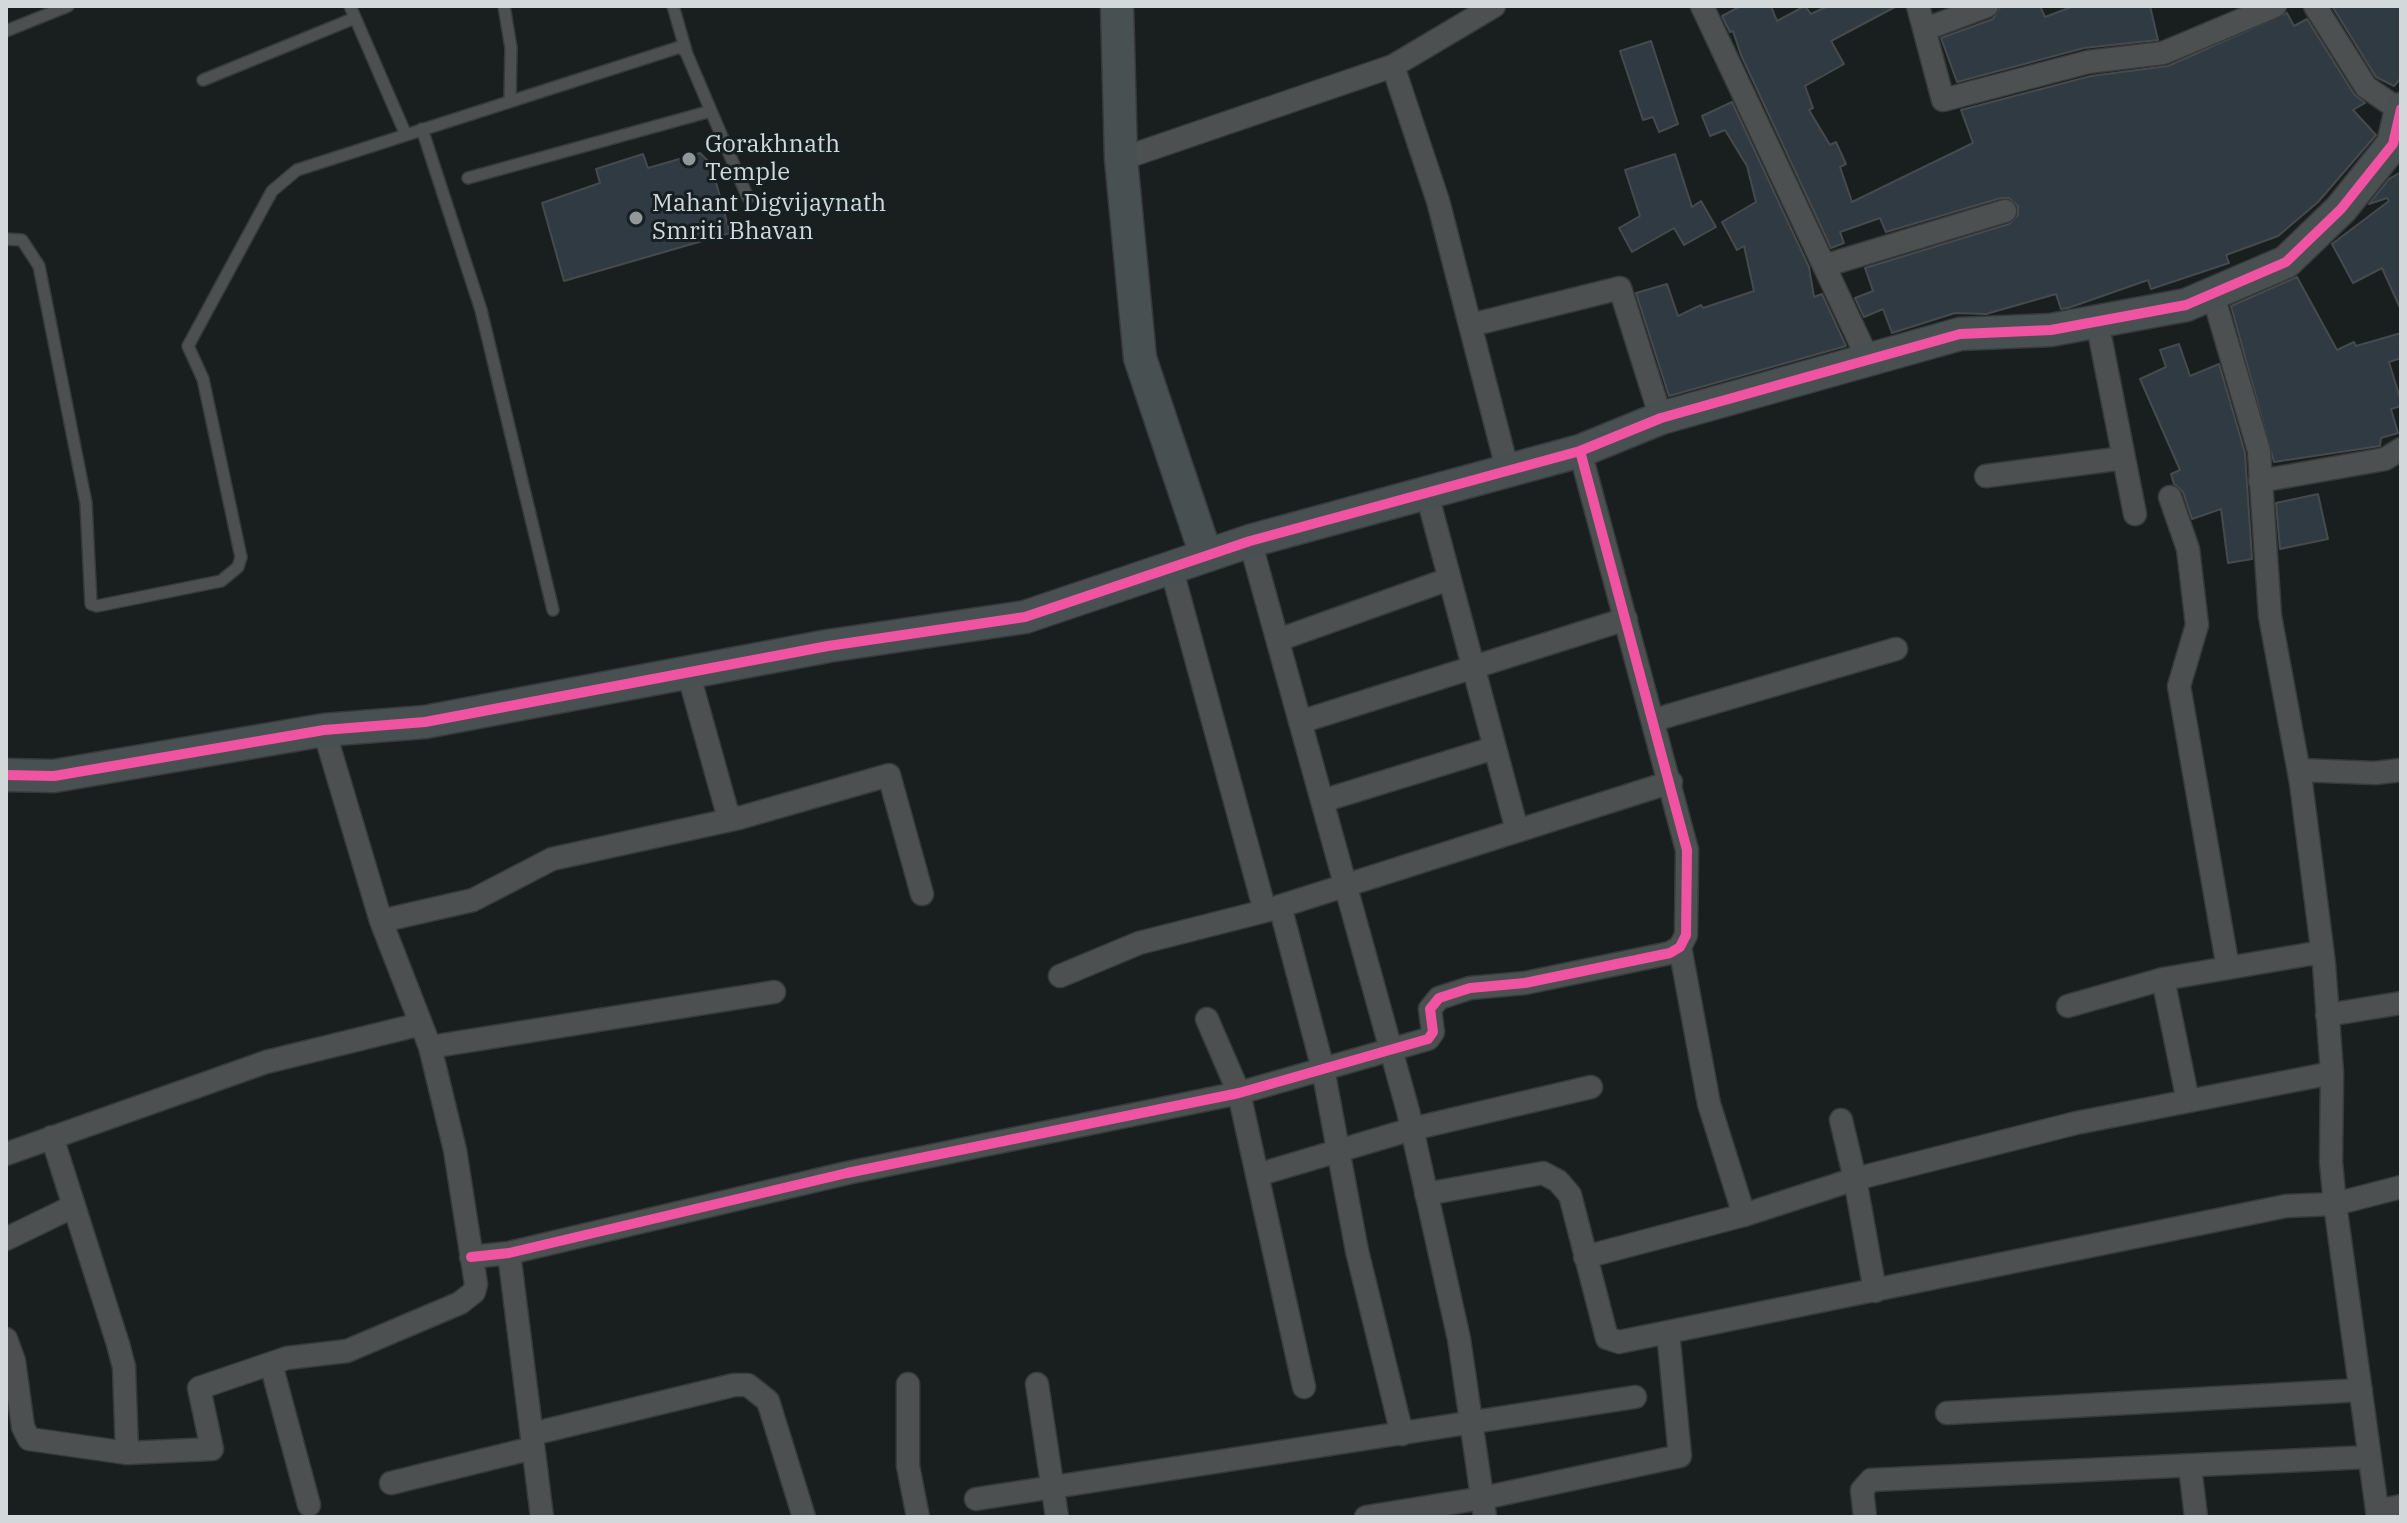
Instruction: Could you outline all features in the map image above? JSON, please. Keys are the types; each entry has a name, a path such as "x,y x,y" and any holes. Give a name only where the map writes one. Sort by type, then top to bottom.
{"street":[{"path":"1117,6 1121,159 1140,358 1206,555"},
{"path":"1121,159 1393,66 1494,6"},
{"path":"1918,6 1943,100 2088,62 2163,53 2275,6"},
{"path":"1926,29 1987,6"},
{"path":"6,775 54,776 324,730 425,722 828,646 1025,617 1250,541 1508,472 1580,451 1661,418 1960,334 2051,330 2186,305 2286,262 2341,209 2393,144 2401,111 2366,87 2315,6"},
{"path":"1709,9 1773,162 1827,265 1868,359"},
{"path":"1393,66 1438,201 1508,472"},
{"path":"1827,265 2005,211"},
{"path":"1471,325 1620,288 1661,418"},
{"path":"2213,295 2259,451 2270,616 2299,770 2322,952 2332,1073 2331,1162 2335,1204 2378,1514 2401,1506"},
{"path":"2097,321 2135,514"},
{"path":"2260,481 2385,459 2401,449"},
{"path":"471,1257 509,1253 847,1173 1239,1093 1432,1036 1430,1009 1439,998 1470,988 1525,983 1670,953 1680,947 1686,935 1687,850 1580,451"},
{"path":"1986,476 2124,458"},
{"path":"1427,494 1517,830"},
{"path":"2170,497 2188,549 2197,625 2179,686 2228,968"},
{"path":"1250,541 1412,1129 1459,1339 1484,1507"},
{"path":"1171,567 1323,1069 1357,1251 1402,1434"},
{"path":"1278,640 1449,579"},
{"path":"1300,722 1626,619"},
{"path":"1654,720 1896,649"},
{"path":"688,672 723,808 733,818 739,818"},
{"path":"6,1339 14,1361 15,1427 29,1439 127,1453 212,1449 199,1388 301,1355 347,1351 460,1303 474,1292 455,1150 430,1047 381,921 324,730"},
{"path":"1322,801 1494,748"},
{"path":"2299,770 2375,773 2401,770"},
{"path":"381,921 473,900 552,859 739,818 889,775 922,894"},
{"path":"1060,976 1139,943 1273,908 1671,782"},
{"path":"1680,947 1709,1104 1744,1215"},
{"path":"2068,1006 2163,979 2322,952"},
{"path":"2163,979 2188,1101"},
{"path":"430,1047 774,992"},
{"path":"2327,1015 2401,1003"},
{"path":"1207,1019 1239,1093 1304,1387"},
{"path":"6,1154 266,1062 421,1024"},
{"path":"1585,1257 1744,1215 1855,1179 2076,1123 2332,1073"},
{"path":"1257,1175 1412,1129 1591,1087"},
{"path":"1841,1120 1875,1291"},
{"path":"52,1137 124,1367 127,1453"},
{"path":"1426,1194 1543,1173 1558,1181 1570,1195 1607,1338 1619,1342 2286,1206 2335,1204 2401,1187"},
{"path":"6,1239 74,1206"},
{"path":"509,1253 542,1517"},
{"path":"1366,1517 1484,1507 1680,1456 1668,1332"},
{"path":"271,1364 309,1505"},
{"path":"908,1384 908,1466 918,1517"},
{"path":"1037,1384 1057,1517"},
{"path":"391,1483 734,1385 748,1385 768,1401 804,1517"},
{"path":"1947,1413 2361,1390"},
{"path":"976,1499 1635,1397"},
{"path":"1865,1517 1862,1490 1871,1480 2369,1457"},
{"path":"2190,1467 2196,1517"}],"lane":[{"path":"6,31 68,6"},
{"path":"350,6 406,135"},
{"path":"504,6 511,48 510,101"},
{"path":"673,6 686,52 748,198"},
{"path":"203,80 355,18"},
{"path":"6,239 22,240 39,266 86,503 91,604 97,606 221,581 238,567 241,557 203,379 190,355 189,339 278,185 297,170 673,47 686,52"},
{"path":"468,178 711,111"},
{"path":"422,129 481,310 553,610"}],"building":[{"path":"1741,6 1771,6 1777,21 1805,6 1811,14 1828,6 1897,6 1831,41 1844,64 1805,86 1813,108 1809,110 1830,145 1836,142 1846,164 1840,167 1852,202 1973,143 1961,110 2091,76 2168,66 2287,13 2294,26 2307,19 2354,94 2365,103 2353,110 2376,135 2318,202 2278,236 2226,255 2229,263 2151,289 2148,280 2068,308 2061,309 2056,294 1986,314 1955,313 1892,333 1883,309 1864,317 1855,298 1873,291 1865,268 2009,224 2018,215 2018,206 2009,198 2001,198 1886,232 1880,218 1840,232 1844,243 1831,248 1741,55 1733,31 1730,32 1722,16"},
{"path":"2001,6 2040,6 2045,17 2074,6 2150,6 2158,40 2084,48 1957,82 1941,38 1993,19"},
{"path":"2332,6 2401,6 2401,78 2394,86 2376,77"},
{"path":"1651,41 1678,124 1659,132 1653,117 1643,120 1620,51"},
{"path":"1732,102 1809,267 1814,297 1822,294 1846,346 1669,396 1636,293 1667,284 1678,316 1701,305 1703,308 1754,291 1744,246 1737,250 1722,222 1756,202 1747,166 1725,130 1710,136 1702,116"},
{"name":"Mahant Digvijaynath Smriti Bhavan","path":"700,153 711,164 730,233 564,281 542,203 600,183 596,169 643,154 648,168"},
{"path":"1675,154 1692,207 1701,201 1716,227 1684,245 1674,228 1632,252 1619,228 1640,216 1625,170"},
{"path":"2401,172 2401,310 2382,268 2353,283 2332,244 2389,201 2387,198 2369,204 2389,179"},
{"path":"2297,277 2337,350 2354,342 2356,346 2401,333 2401,358 2389,362 2401,401 2401,406 2391,409 2398,433 2381,438 2380,446 2274,462 2231,306"},
{"path":"2179,344 2190,376 2219,364 2245,453 2252,559 2228,563 2221,509 2192,519 2183,492 2174,484 2171,474 2180,470 2140,379 2166,367 2160,350"},
{"path":"2318,494 2328,539 2280,549 2276,503"}],"cycle path":[{"path":"6,775 54,776 324,730 425,722 828,646 1025,617 1250,541 1580,451 1661,418 1960,334 2051,330 2186,305 2286,262 2341,209 2393,144 2401,109"},
{"path":"471,1257 509,1253 847,1173 1239,1093 1428,1039 1433,1032 1430,1009 1439,998 1470,988 1525,983 1670,953 1680,947 1686,935 1687,850 1580,451"}],"place":[{"name":"Gorakhnath Temple","path":"689,159"},
{"name":"Mahant Digvijaynath Smriti Bhavan","path":"636,218"}]}
